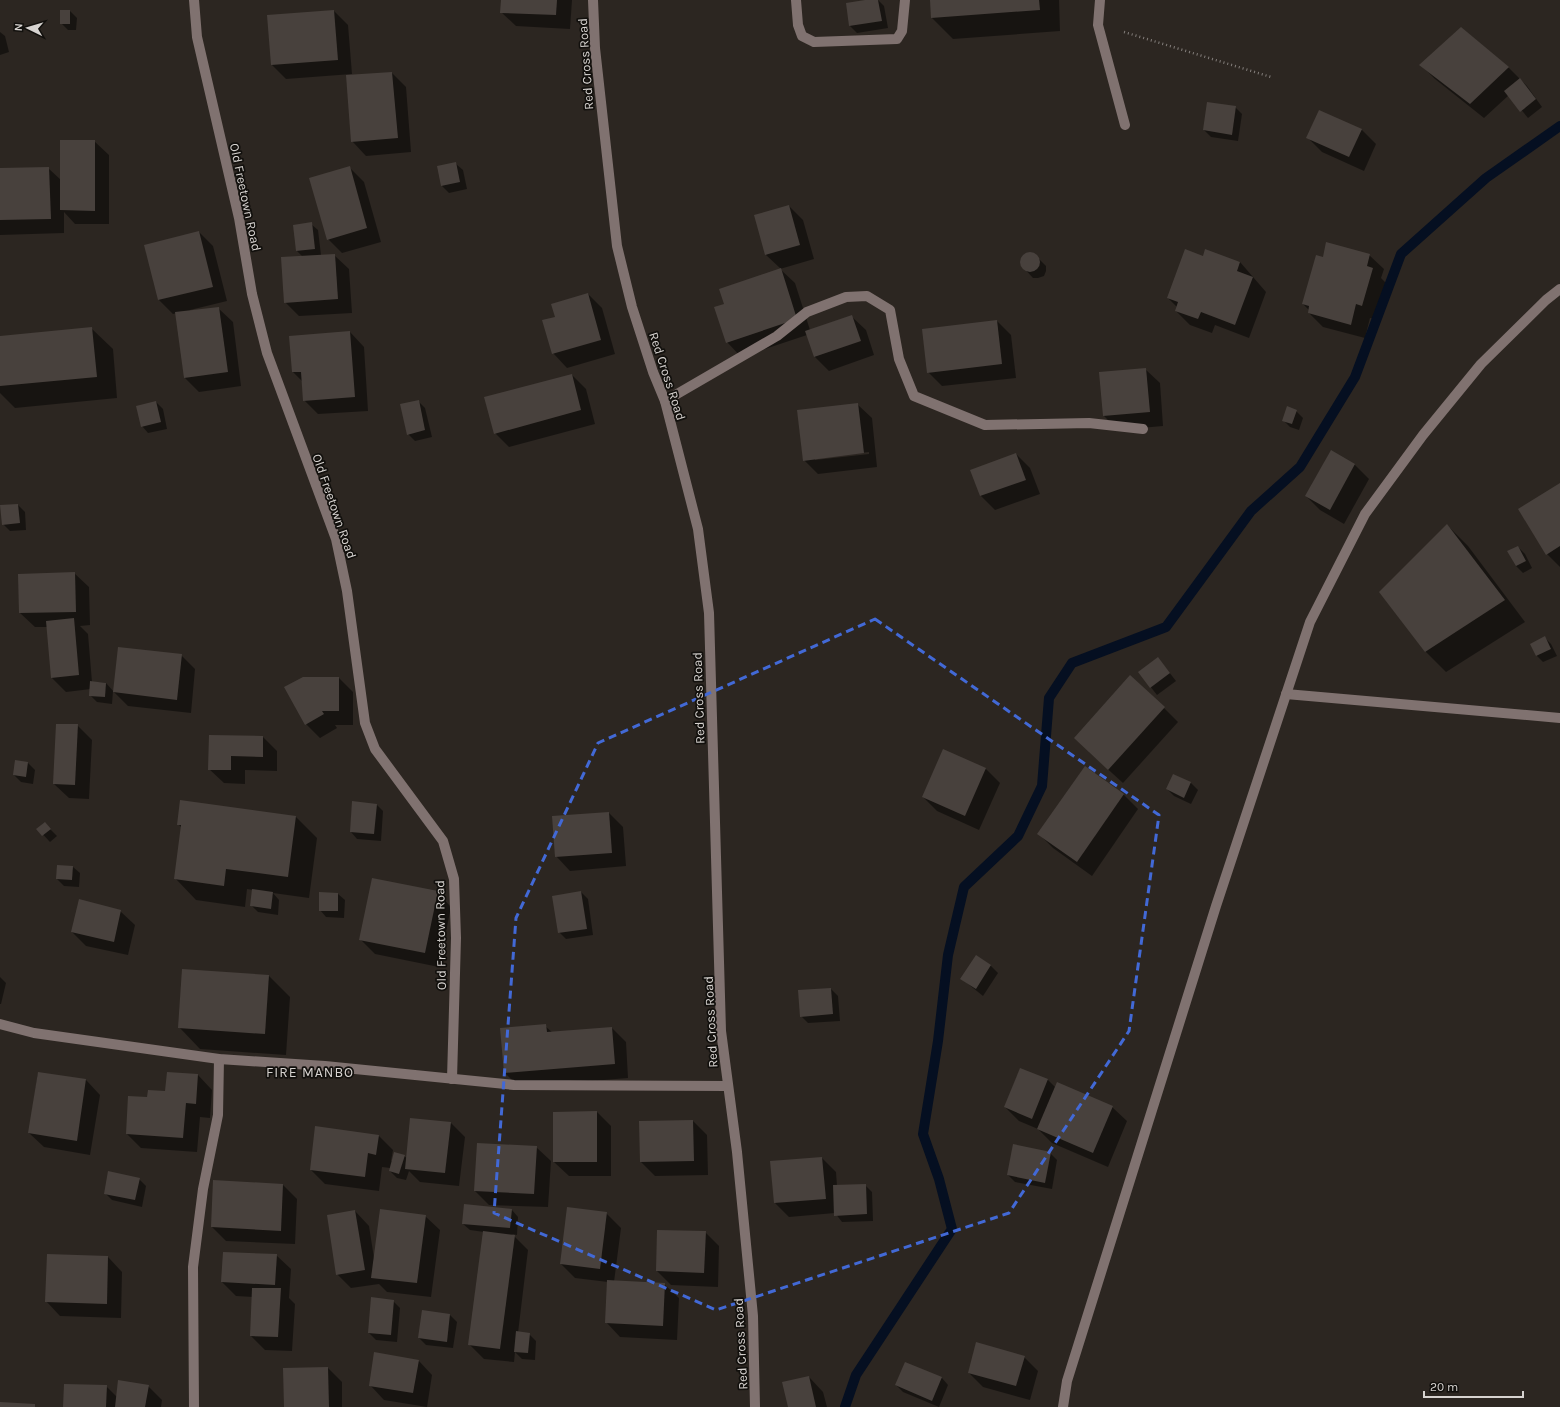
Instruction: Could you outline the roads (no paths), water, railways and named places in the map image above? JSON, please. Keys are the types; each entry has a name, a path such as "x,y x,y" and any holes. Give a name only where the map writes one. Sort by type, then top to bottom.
{"street":[{"name":"Old Freetown Road","path":"194,0 197,37 239,218 252,294 267,353 337,546 347,591 365,723 376,749 443,841 454,879 456,938 452,1079"},
{"name":"Red Cross Road","path":"593,0 596,56 617,246 632,307 653,372 665,401 698,529 709,613 721,1031 727,1086 737,1152 752,1316 756,1407"},
{"path":"796,0 798,25 802,36 814,42 897,38 902,31 905,0"},
{"path":"1100,0 1098,25 1125,125"},
{"path":"1063,1407 1067,1381 1142,1136 1310,622 1365,514 1423,435 1481,364 1546,300 1560,289"},
{"path":"665,401 777,336 807,312 846,297 866,296 890,310 899,359 914,396 985,425 1089,423 1143,429"},
{"path":"1286,694 1560,718"},
{"path":"0,1024 34,1033 219,1059 325,1066 514,1085 727,1086"},
{"path":"194,1407 193,1266 203,1189 218,1115 219,1059"}],"waterway":[{"path":"845,1407 856,1375 952,1229 939,1179 923,1134 938,1041 948,955 964,887 1018,836 1042,786 1049,698 1072,663 1166,627 1251,511 1300,467 1355,377 1401,254 1486,178 1560,126"}],"district":[{"name":"FIRE MANBO","path":"310,1072"}]}
